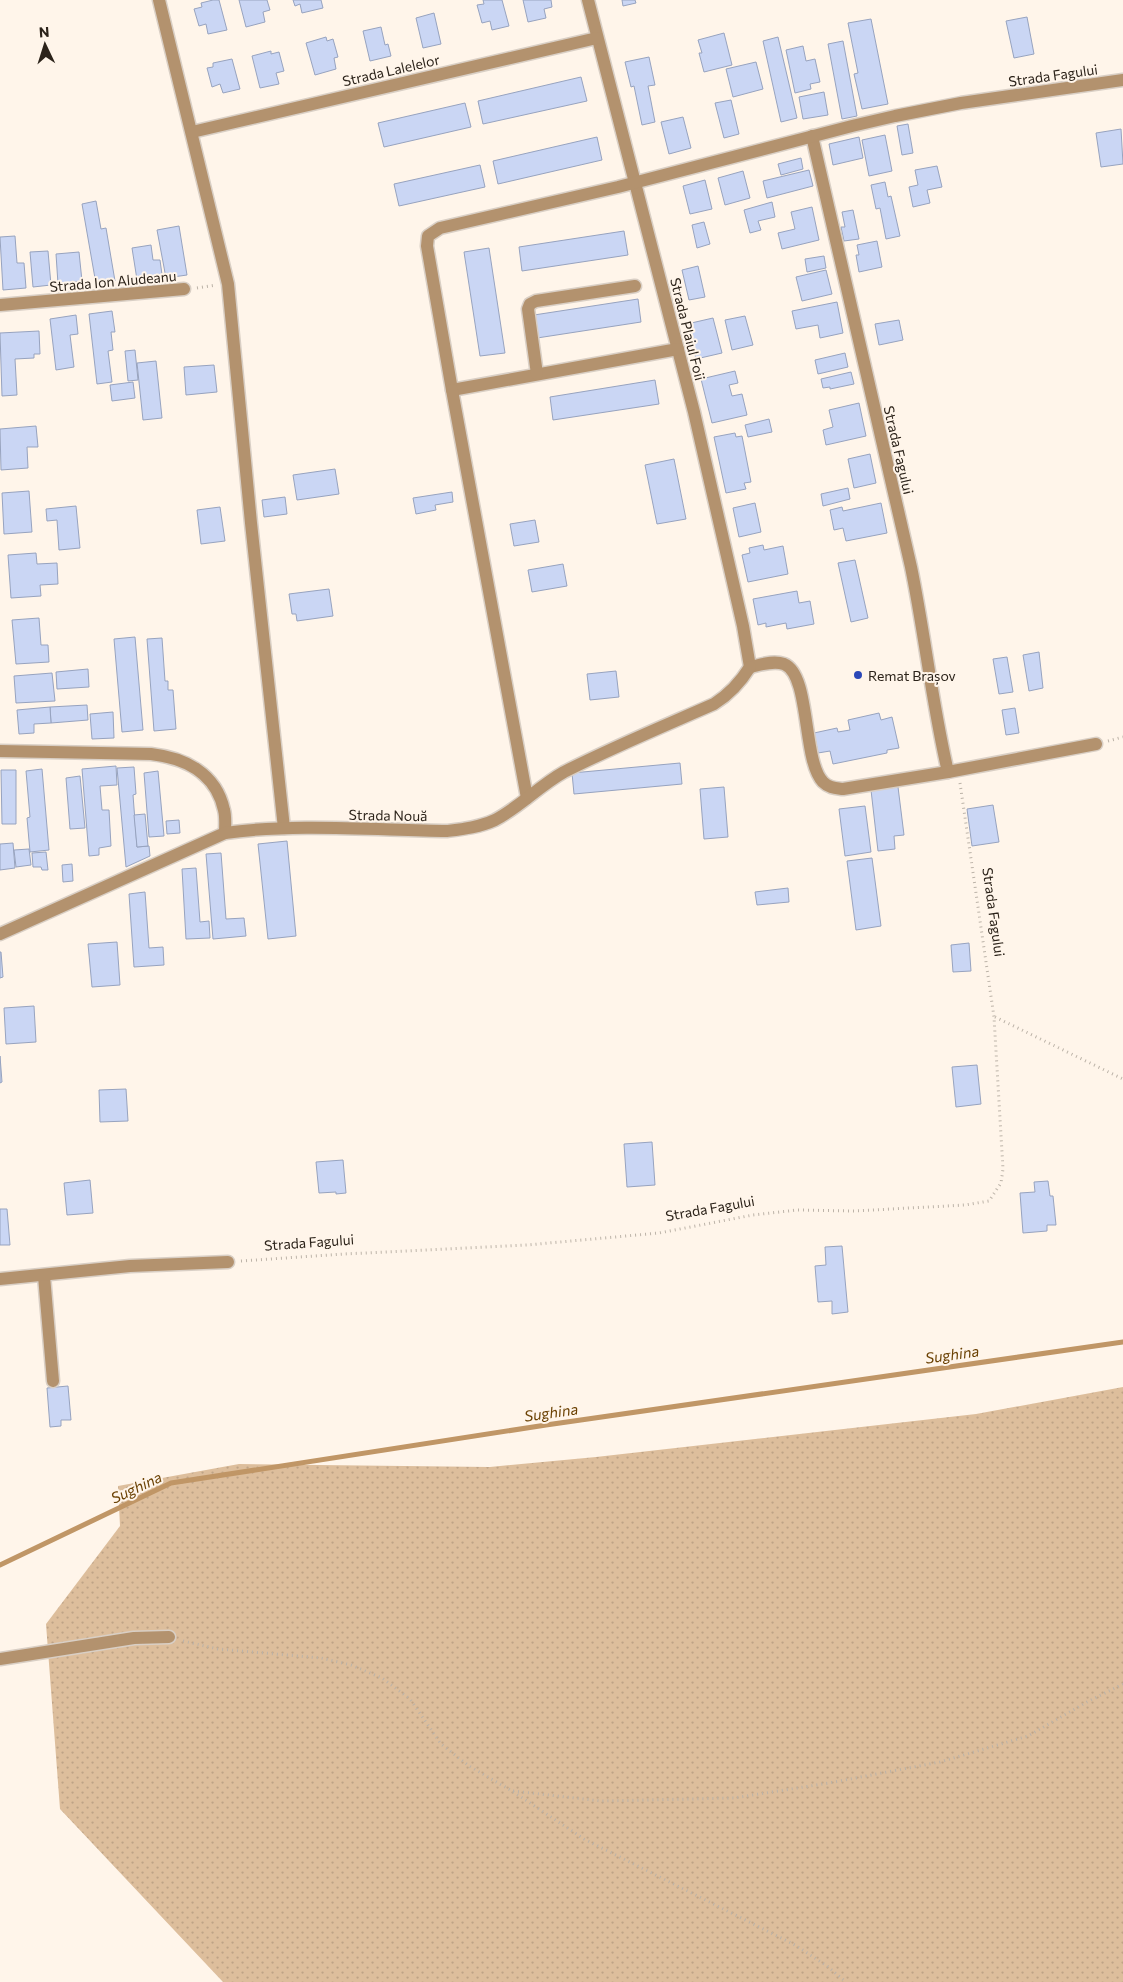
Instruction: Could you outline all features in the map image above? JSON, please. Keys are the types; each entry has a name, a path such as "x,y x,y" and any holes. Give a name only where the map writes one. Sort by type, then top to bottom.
{"street":[{"path":"159,0 228,284 250,514 284,828"},
{"name":"Strada Plaiul Foii","path":"588,0 678,348 743,626 750,667"},
{"name":"Strada Lalelelor","path":"192,132 597,38"},
{"name":"Strada Fagului","path":"452,390 427,246 428,236 440,228 634,183 886,118 961,104 1123,80"},
{"name":"Strada Fagului","path":"812,136 911,567 921,616 932,693 953,771"},
{"path":"537,374 528,309 530,304 536,301 635,286"},
{"name":"Strada Ion Aludeanu","path":"0,305 184,289"},
{"path":"526,798 452,390 678,348"},
{"path":"750,667 777,662 786,665 794,671 801,693 816,769 822,781 830,788 843,790 1096,744"},
{"name":"Strada Nouă","path":"0,934 225,833 284,828 447,831 470,828 494,820 515,808 539,787 564,773 714,704 741,682 750,667"},
{"path":"0,751 151,754 187,762 204,774 214,786 224,809 225,833"},
{"path":"0,1279 130,1266 228,1262"},
{"path":"44,1276 53,1381"},
{"path":"0,1659 126,1639 169,1637"}],"path":[{"name":"Strada Ion Aludeanu","path":"184,289 228,284"},
{"name":"Strada Fagului","path":"228,1262 527,1245 659,1233 797,1210 854,1211 965,1206 989,1201 1001,1182 1003,1169 994,1017 953,771"},
{"path":"994,1017 1123,1078"},
{"path":"169,1637 218,1649 321,1658 351,1666 382,1678 410,1700 440,1744 469,1766 512,1791 584,1839 795,1945 827,1966 846,1982"},
{"path":"512,1791 601,1801 724,1798 829,1784 940,1762 1028,1736 1123,1684"}],"shaded area":[{"path":"1123,1387 1123,1982 223,1982 60,1809 46,1624 120,1526 118,1486 239,1464 490,1467 596,1457 976,1414"}],"building":[{"path":"219,0 227,30 208,34 206,24 199,26 194,9 202,7 201,3"},
{"path":"239,0 267,0 270,10 263,12 265,22 246,27"},
{"path":"293,0 321,0 323,8 302,13 300,4 295,6"},
{"path":"483,0 502,0 509,26 492,30 490,21 482,23 477,5 484,4"},
{"path":"523,0 551,0 552,7 544,9 546,18 528,22"},
{"path":"622,0 635,0 636,3 623,6"},
{"path":"434,13 441,44 423,48 416,18"},
{"path":"1027,17 1034,54 1014,58 1006,21"},
{"path":"871,19 888,104 862,109 854,74 858,73 848,23"},
{"path":"381,27 385,45 388,44 391,56 370,61 363,31"},
{"path":"724,33 732,65 704,72 699,53 702,53 698,40"},
{"path":"326,37 327,41 333,39 338,57 334,58 336,69 315,75 306,43"},
{"path":"778,37 797,118 781,122 763,41"},
{"path":"843,41 857,116 842,119 828,44"},
{"path":"803,46 806,61 815,59 820,82 810,84 811,89 795,93 786,50"},
{"path":"271,51 271,54 279,52 284,71 276,73 279,84 260,88 252,56"},
{"path":"649,57 655,85 648,86 655,122 642,125 634,86 631,87 625,62"},
{"path":"232,59 240,89 223,93 220,84 212,87 207,68 213,67 213,63"},
{"path":"756,62 763,89 733,97 726,69"},
{"path":"581,77 587,101 483,124 478,101"},
{"path":"824,92 828,115 803,119 799,97"},
{"path":"731,100 739,134 724,138 715,103"},
{"path":"465,103 471,127 384,147 378,123"},
{"path":"683,117 691,148 669,154 661,122"},
{"path":"908,124 913,153 902,155 897,126"},
{"path":"1121,129 1123,164 1101,167 1096,133"},
{"path":"885,135 892,171 869,176 862,140"},
{"path":"597,137 602,160 498,184 493,161"},
{"path":"859,137 863,158 833,165 829,144"},
{"path":"801,158 803,169 781,175 778,164"},
{"path":"480,165 485,187 399,206 394,184"},
{"path":"937,166 942,187 927,190 930,203 913,207 909,187 918,185 915,170"},
{"path":"809,170 813,186 767,198 763,181"},
{"path":"743,171 750,198 725,205 718,178"},
{"path":"705,180 712,209 690,214 683,186"},
{"path":"885,182 888,197 891,196 900,236 886,239 880,208 876,209 871,185"},
{"path":"96,201 101,229 106,228 115,281 96,284 82,204"},
{"path":"772,202 775,217 758,221 761,230 750,233 744,210"},
{"path":"812,207 819,240 782,249 778,233 795,229 791,212"},
{"path":"853,210 859,239 844,241 841,227 845,227 842,212"},
{"path":"704,222 710,244 697,248 692,225"},
{"path":"179,226 187,275 166,278 157,230"},
{"path":"624,231 628,255 522,271 519,247"},
{"path":"15,236 17,263 24,263 26,288 3,290 0,237"},
{"path":"877,241 882,267 859,272 856,255 859,255 857,245"},
{"path":"151,245 153,260 160,260 163,282 138,286 132,248"},
{"path":"489,248 505,353 480,356 464,252"},
{"path":"48,251 51,285 33,287 30,252"},
{"path":"79,252 82,281 58,284 56,254"},
{"path":"824,256 826,268 807,272 805,259"},
{"path":"698,266 705,297 689,300 682,270"},
{"path":"826,270 832,294 802,301 796,277"},
{"path":"638,299 641,322 537,338 534,315"},
{"path":"837,302 843,333 820,338 818,325 796,329 792,311"},
{"path":"112,311 115,332 111,332 113,350 108,351 112,382 97,384 89,314"},
{"path":"76,315 78,334 70,335 74,367 56,370 50,319"},
{"path":"745,316 753,345 732,350 725,320"},
{"path":"713,318 722,353 696,359 687,324"},
{"path":"899,320 903,340 879,345 875,324"},
{"path":"39,331 40,354 34,354 34,358 15,359 17,395 2,396 0,333"},
{"path":"135,350 138,380 128,381 125,351"},
{"path":"845,353 848,367 818,374 815,360"},
{"path":"156,361 162,418 143,420 137,363"},
{"path":"214,365 217,392 186,395 184,367"},
{"path":"735,371 738,383 729,385 732,396 742,394 747,415 712,423 701,379"},
{"path":"851,372 854,384 830,389 830,387 823,388 821,379"},
{"path":"655,380 659,404 553,420 550,397"},
{"path":"133,382 135,398 112,401 110,385"},
{"path":"859,403 866,436 826,445 823,430 833,427 829,410"},
{"path":"769,419 772,432 748,437 745,425"},
{"path":"36,426 38,447 27,447 28,468 1,470 0,429"},
{"path":"735,433 736,437 742,436 751,482 744,483 746,489 726,493 714,437"},
{"path":"870,454 876,483 854,488 848,459"},
{"path":"674,459 686,519 657,524 645,465"},
{"path":"335,469 339,494 297,500 293,475"},
{"path":"848,488 850,499 823,506 821,494"},
{"path":"29,491 32,532 4,534 2,493"},
{"path":"452,492 453,502 435,505 436,510 416,514 413,498"},
{"path":"285,497 287,514 264,517 262,500"},
{"path":"755,503 761,532 739,537 733,508"},
{"path":"881,503 887,533 846,541 843,528 834,530 830,510 842,507 843,511"},
{"path":"76,506 80,548 59,550 57,520 47,521 46,509"},
{"path":"220,507 225,541 201,544 197,510"},
{"path":"535,520 539,542 514,546 510,524"},
{"path":"763,545 764,550 783,546 788,574 748,582 742,555 750,553 749,548"},
{"path":"36,553 37,564 57,563 58,584 40,585 41,596 11,598 8,555"},
{"path":"855,560 868,618 851,622 838,563"},
{"path":"563,564 567,586 532,592 528,570"},
{"path":"329,589 333,616 297,621 296,614 292,614 289,594"},
{"path":"797,591 799,603 810,601 814,624 787,629 786,623 766,627 766,623 758,625 753,599"},
{"path":"39,618 41,645 48,645 49,662 16,664 12,620"},
{"path":"135,637 143,730 122,732 114,639"},
{"path":"162,638 165,681 168,681 168,690 173,690 176,729 154,731 147,639"},
{"path":"1039,652 1043,688 1029,691 1023,655"},
{"path":"1007,657 1013,692 999,694 993,659"},
{"path":"88,669 89,687 57,689 56,672"},
{"path":"616,671 619,697 590,700 587,674"},
{"path":"52,673 55,701 16,703 14,676"},
{"path":"87,705 88,720 51,723 50,707"},
{"path":"50,707 51,723 34,724 34,733 19,734 17,710"},
{"path":"1015,708 1019,733 1006,735 1002,710"},
{"path":"113,712 114,738 92,739 90,714"},
{"path":"879,713 881,720 892,717 899,748 887,750 887,753 833,764 830,751 818,753 814,733 837,728 838,732 850,730 848,720"},
{"path":"680,763 682,784 574,794 572,773"},
{"path":"116,766 117,785 100,786 102,810 109,810 111,846 99,848 99,855 89,856 82,769"},
{"path":"134,767 136,794 133,795 137,847 149,846 150,856 126,867 117,768"},
{"path":"42,769 49,850 30,852 27,818 30,817 26,771"},
{"path":"1,770 16,770 16,824 2,824"},
{"path":"158,771 164,836 149,837 144,773"},
{"path":"80,776 85,828 70,829 66,778"},
{"path":"724,787 728,837 704,839 700,789"},
{"path":"898,787 904,835 894,836 895,849 878,851 871,790"},
{"path":"993,805 999,842 972,846 967,809"},
{"path":"865,806 871,852 845,856 839,809"},
{"path":"145,814 148,846 137,847 134,815"},
{"path":"179,820 180,833 167,834 166,821"},
{"path":"287,841 296,936 268,939 258,844"},
{"path":"13,843 15,868 0,870 0,844"},
{"path":"29,849 31,865 16,867 14,850"},
{"path":"46,852 48,870 42,870 41,867 33,867 32,853"},
{"path":"221,853 226,919 244,918 246,936 213,939 206,854"},
{"path":"872,858 881,926 856,930 847,861"},
{"path":"72,864 73,881 63,882 62,865"},
{"path":"196,868 200,922 209,921 210,938 186,939 182,869"},
{"path":"788,888 789,902 757,905 755,892"},
{"path":"145,892 149,948 163,947 164,965 134,967 129,894"},
{"path":"117,942 120,985 92,987 88,944"},
{"path":"969,943 971,971 953,972 951,945"},
{"path":"0,952 3,977 0,978"},
{"path":"34,1006 36,1042 6,1044 4,1008"},
{"path":"0,1056 2,1082 0,1083"},
{"path":"977,1065 981,1104 956,1107 952,1067"},
{"path":"126,1089 128,1121 100,1122 99,1090"},
{"path":"652,1142 655,1185 627,1187 624,1144"},
{"path":"343,1160 346,1193 319,1193 316,1162"},
{"path":"90,1180 93,1213 67,1215 64,1183"},
{"path":"1048,1181 1050,1196 1053,1196 1056,1225 1047,1225 1047,1231 1023,1233 1020,1193 1035,1192 1034,1182"},
{"path":"0,1209 7,1209 10,1245 0,1245"},
{"path":"842,1246 848,1312 832,1314 832,1301 818,1302 815,1266 826,1265 825,1247"},
{"path":"68,1386 71,1420 61,1420 61,1426 50,1427 47,1388"}],"waterway":[{"name":"Sughina","path":"0,1565 171,1483 546,1425 1123,1342"}],"place":[{"name":"Remat Brașov","path":"858,675"}]}
